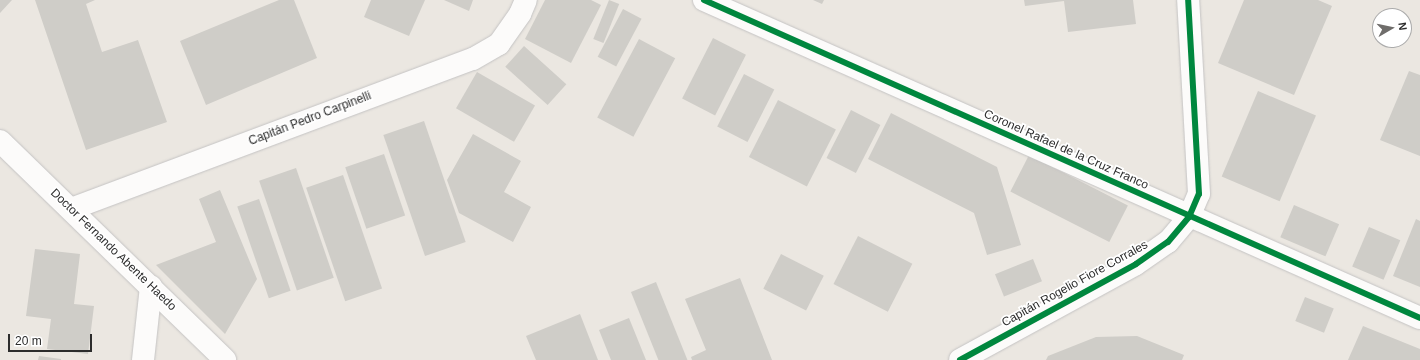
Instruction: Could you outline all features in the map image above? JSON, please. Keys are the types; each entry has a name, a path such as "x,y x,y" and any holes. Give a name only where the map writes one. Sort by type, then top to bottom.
{"street":[{"name":"Capitán Pedro Carpinelli","path":"71,209 427,74 473,59 499,44 520,14 526,0"},
{"name":"Coronel Rafael de la Cruz Franco","path":"704,0 1189,217 1420,318"},
{"name":"Capitán Rogelio Fiore Corrales","path":"962,360 1136,264 1168,242 1189,217 1199,194 1188,0"},
{"name":"Doctor Fernando Abente Haedo","path":"0,141 151,286 225,360"},
{"path":"143,360 151,286"}],"building":[{"path":"0,0 12,0 0,13"},
{"path":"35,0 95,0 86,4 102,52 138,40 167,122 86,150"},
{"path":"279,0 294,0 317,58 206,105 180,41"},
{"path":"371,0 425,0 409,36 364,17"},
{"path":"444,0 473,0 469,11"},
{"path":"545,0 591,0 601,5 571,63 525,39"},
{"path":"609,0 619,4 603,43 593,39"},
{"path":"813,0 824,0 822,4"},
{"path":"1024,0 1133,0 1136,24 1068,32 1064,1 1025,6"},
{"path":"1244,0 1318,0 1332,6 1294,95 1218,63"},
{"path":"623,9 642,19 616,67 598,57"},
{"path":"713,38 746,55 715,115 682,99"},
{"path":"639,39 675,58 633,137 597,118"},
{"path":"524,46 566,84 548,105 505,67"},
{"path":"1409,71 1420,75 1420,156 1380,140"},
{"path":"477,72 535,105 514,142 456,108"},
{"path":"744,74 774,89 748,142 717,127"},
{"path":"1258,91 1316,116 1280,201 1222,177"},
{"path":"778,100 836,130 807,187 749,157"},
{"path":"851,110 880,125 856,173 826,158"},
{"path":"891,113 997,167 1021,245 987,255 974,213 868,159"},
{"path":"424,121 466,242 425,256 383,135"},
{"path":"473,134 521,161 504,192 531,207 513,242 459,213 447,180"},
{"path":"384,154 405,215 366,229 345,167"},
{"path":"1029,155 1128,205 1109,242 1010,192"},
{"path":"296,168 334,278 297,290 259,181"},
{"path":"343,175 382,288 345,301 306,188"},
{"path":"220,190 257,279 225,334 156,265 216,242 199,199"},
{"path":"259,199 291,291 269,298 237,206"},
{"path":"1294,205 1339,224 1325,256 1280,237"},
{"path":"1416,219 1420,221 1420,287 1393,276"},
{"path":"1369,227 1400,240 1383,280 1352,267"},
{"path":"858,236 912,264 888,312 833,284"},
{"path":"35,249 80,254 74,304 94,306 88,354 47,349 51,319 26,316"},
{"path":"781,254 824,276 806,311 763,289"},
{"path":"1033,259 1042,281 1004,297 995,274"},
{"path":"740,278 772,360 692,360 691,357 706,350 685,299"},
{"path":"656,282 687,360 658,360 631,292"},
{"path":"1305,297 1334,309 1324,333 1295,321"},
{"path":"580,314 598,360 536,360 526,336"},
{"path":"629,318 646,360 611,360 599,330"},
{"path":"1363,326 1420,349 1420,360 1348,360"},
{"path":"1137,336 1184,355 1182,360 1046,360 1048,356 1096,337"},
{"path":"39,356 61,359 61,360 38,360"}],"cycle path":[{"path":"704,0 1420,318"},
{"path":"960,360 1136,264 1168,242 1189,217 1199,194 1188,0"}]}
